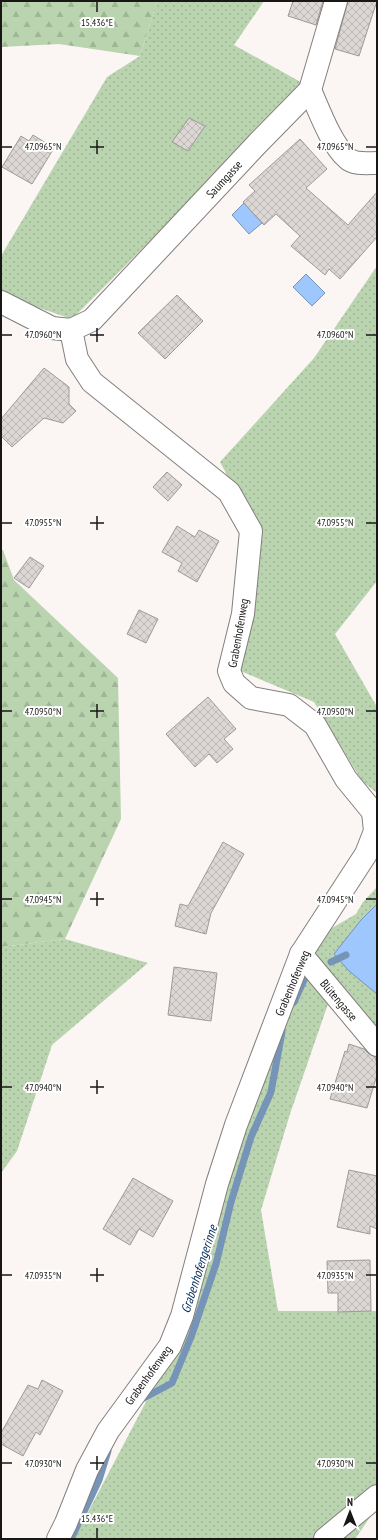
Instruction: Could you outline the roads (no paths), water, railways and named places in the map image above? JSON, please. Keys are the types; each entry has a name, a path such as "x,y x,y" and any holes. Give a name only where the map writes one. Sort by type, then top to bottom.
{"street":[{"name":"Saumgasse","path":"71,330 92,320 258,143 310,90 336,1"},
{"path":"310,90 330,136 348,159 363,164 377,163"},
{"path":"1,302 52,328 71,330"},
{"name":"Grabenhofenweg","path":"58,1539 87,1470 108,1431 170,1346 182,1316 217,1184 236,1124 301,954 366,854 375,832 373,812 346,779 315,725 289,705 251,698 234,683 230,671 243,614 251,531 229,492 92,382 77,359 71,330"},
{"name":"Blütengasse","path":"301,954 377,1045"},
{"path":"325,1539 377,1496"}],"water":[{"path":"244,203 262,223 249,234 232,215"},
{"path":"306,274 325,293 312,306 293,287"},
{"path":"377,904 377,994 349,971 334,954 361,920"}],"waterway":[{"name":"Grabenhofengerinne","path":"331,962 346,955"},
{"name":"Grabenhofengerinne","path":"294,1002 304,980"},
{"name":"Grabenhofengerinne","path":"140,1400 172,1383 191,1337 216,1264 231,1202 251,1137 271,1092 282,1032"},
{"name":"Grabenhofengerinne","path":"71,1539 99,1480 108,1451"}]}
